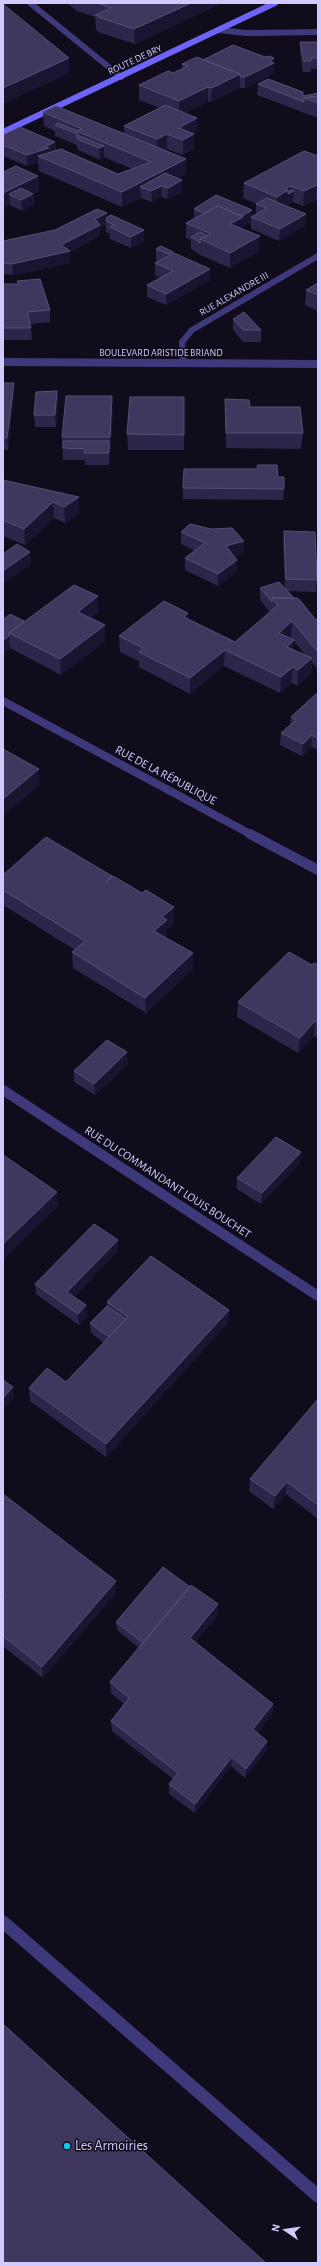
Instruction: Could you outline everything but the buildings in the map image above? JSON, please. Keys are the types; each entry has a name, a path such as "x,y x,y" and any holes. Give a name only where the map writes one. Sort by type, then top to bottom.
{"street":[{"path":"30,3 121,77"},
{"name":"ROUTE DE BRY","path":"3,132 275,3"},
{"path":"219,30 246,33 318,32"},
{"name":"RUE ALEXANDRE III","path":"183,363 182,342 192,330 318,256"},
{"name":"BOULEVARD ARISTIDE BRIAND","path":"3,362 318,364"},
{"name":"RUE DE LA RÉPUBLIQUE","path":"3,701 318,870"},
{"name":"RUE DU COMMANDANT LOUIS BOUCHET","path":"3,1090 318,1296"},
{"path":"3,1922 318,2196"}],"place":[{"name":"Les Armoiries","path":"67,2146"}]}
